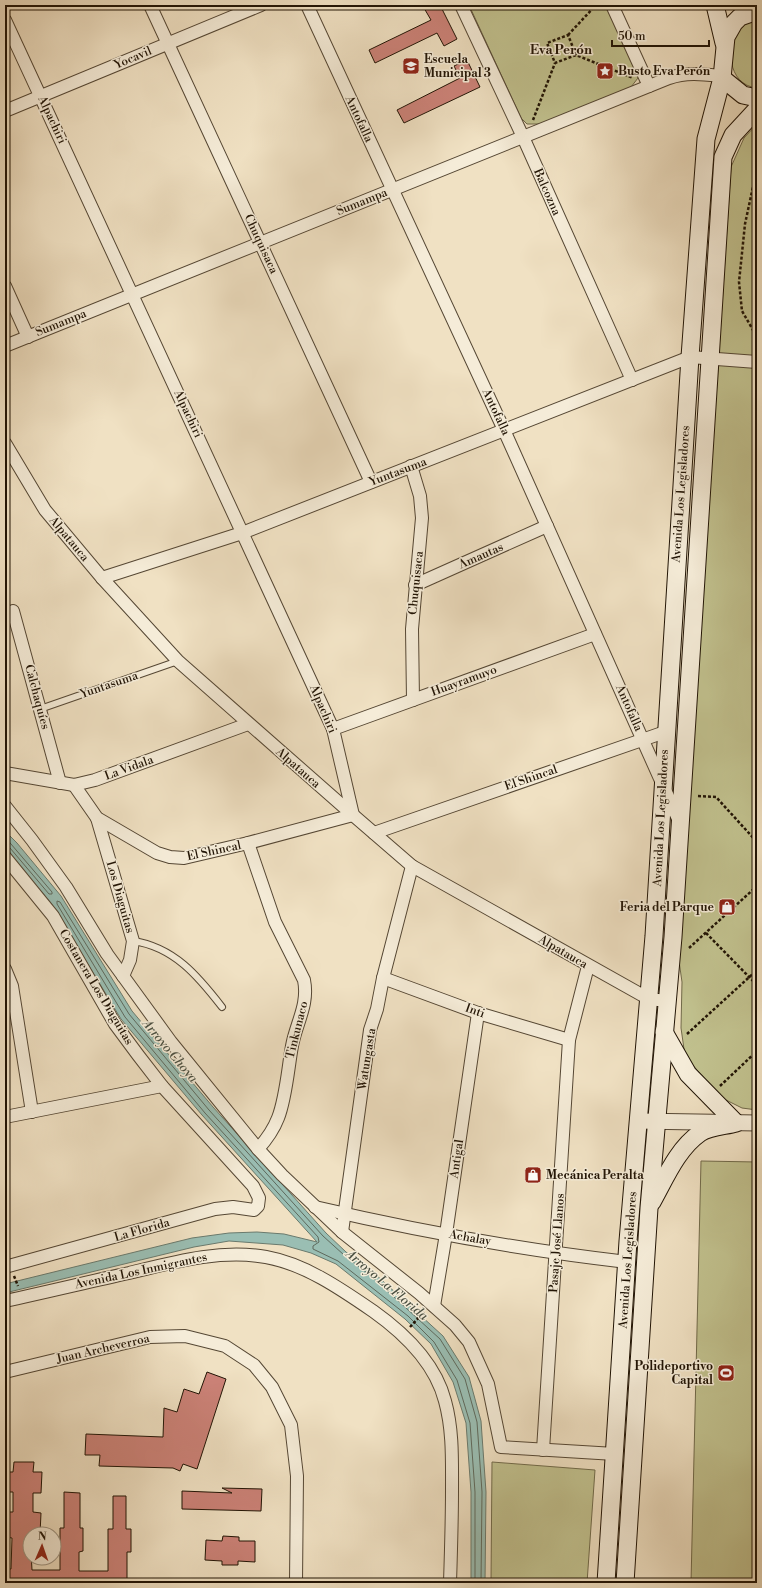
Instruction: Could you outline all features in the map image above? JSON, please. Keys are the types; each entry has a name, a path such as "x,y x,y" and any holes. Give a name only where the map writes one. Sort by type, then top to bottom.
{"main road":[{"path":"715,5 724,43"},
{"path":"724,43 728,30 734,23 746,14 757,11"},
{"name":"Avenida Los Legisladores","path":"606,1583 627,1262 649,999 690,357 706,139 721,77 724,43"},
{"path":"721,77 743,95 757,98"},
{"name":"Avenida Los Legisladores","path":"625,1583 649,1208 667,1001 680,822 723,157 732,135 757,109"},
{"path":"649,1208 673,1164 689,1143 701,1132 736,1123 688,1074 664,1032"}],"street":[{"name":"Chuquisaca","path":"150,5 371,482"},
{"name":"Yocavil","path":"5,111 261,5"},
{"name":"Antofalla","path":"307,5 548,526 680,822"},
{"name":"Balcozna","path":"461,5 523,137 632,380"},
{"path":"612,5 650,86"},
{"name":"Alpachiri","path":"5,20 333,729 353,815"},
{"name":"Sumampa","path":"5,346 682,73 698,73 721,77"},
{"path":"5,286 28,337"},
{"path":"690,357 757,362"},
{"name":"Yuntasuma","path":"102,578 242,533 690,357"},
{"name":"Alpatauca","path":"5,443 45,510 102,578 178,662 412,866 649,999 667,1001"},
{"name":"Chuquisaca","path":"411,466 420,496 422,518 412,630 413,700"},
{"name":"Amautas","path":"415,585 548,526"},
{"name":"Calchaquíes","path":"14,611 60,783"},
{"name":"Huayramuyo","path":"333,729 595,634"},
{"name":"La Vidala","path":"5,773 74,785 95,780 248,724"},
{"name":"El Shincal","path":"374,833 642,739 666,732"},
{"name":"El Shincal","path":"74,785 97,818 158,853 170,857 184,858 248,843 353,815"},
{"path":"5,806 66,887 107,954 171,1042 258,1149 314,1207 342,1232 429,1309 456,1325 469,1342 488,1384 501,1447 615,1454"},
{"name":"Los Diaguitas","path":"97,818 133,941 130,960 123,976"},
{"name":"Tinkunaco","path":"248,843 275,922 304,980 306,991 304,1007 292,1043 279,1117 271,1134 258,1149"},
{"name":"Costanera Los Diaguitas","path":"5,857 53,916 115,1024 162,1086 253,1186"},
{"name":"Watungasta","path":"342,1232 370,1030 377,1009 383,978 412,866"},
{"name":"Pasaje José Llanos","path":"543,1450 557,1254 569,1040 588,966"},
{"path":"5,969 12,986 32,1112"},
{"name":"Inti","path":"383,978 478,1013 569,1040"},
{"name":"Antigal","path":"429,1309 446,1234 478,1013"},
{"path":"5,1117 162,1086"},
{"path":"638,1122 757,1123"},
{"name":"La Florida","path":"6,1263 215,1210 233,1207 254,1210 258,1206 259,1198 253,1186"},
{"name":"Achalay","path":"314,1207 446,1234 557,1254 627,1262"},
{"name":"Avenida Los Inmigrantes","path":"5,1301 208,1256 239,1254 266,1257 290,1264 319,1277 350,1295 391,1324 417,1349 432,1371 445,1399 452,1439 450,1583"},
{"name":"Juan Archeverroa","path":"5,1372 150,1337 185,1336 225,1346 254,1365 272,1387 291,1425 297,1476 296,1583"}],"lane":[{"name":"Yuntasuma","path":"40,708 178,662"},
{"path":"133,941 150,944 164,950 199,977 222,1007"}],"path":[{"path":"523,137 534,119 555,63 547,43 568,35 596,5"},
{"path":"568,35 576,55"},
{"path":"555,63 576,55 650,86"},
{"path":"757,168 745,224 739,282 742,311 753,330 757,332"},
{"path":"698,796 716,797 757,842"},
{"path":"689,948 757,886"},
{"path":"706,933 757,985"},
{"path":"687,1034 757,970"},
{"path":"720,1086 757,1051"},
{"path":"6,1263 24,1297"},
{"path":"409,1328 429,1309"}],"green space":[{"path":"469,5 607,5 638,70 638,78 631,87 540,124 527,124 521,118"},
{"path":"757,20 757,88 747,85 739,80 734,72 731,53 737,34 743,26 751,21"},
{"path":"757,124 757,1110 742,1108 720,1097 685,1056 681,1028 682,982 679,961 731,167 744,138"},
{"name":"Polideportivo Capital","path":"701,1161 757,1162 757,1583 691,1583"},
{"path":"492,1462 595,1470 587,1583 491,1583"}],"water":[{"name":"Arroyo La Florida","path":"5,831 17,843 61,896 132,1011 213,1107 326,1233 346,1252 374,1273 443,1336 469,1377 481,1421 486,1492 485,1583 471,1583 471,1492 466,1423 453,1382 431,1344 405,1319 336,1264 311,1253 283,1245 229,1241 194,1247 5,1293 5,1284 192,1238 229,1233 257,1232 284,1234 317,1242 202,1115 121,1019 51,903 5,849"}],"building":[{"path":"430,5 440,5 457,39 444,46 437,33 375,63 369,50 431,20 424,8"},
{"path":"467,60 480,87 404,123 397,110 460,78 454,66"},
{"path":"207,1372 226,1379 197,1469 183,1464 180,1471 173,1468 99,1466 100,1455 85,1455 86,1434 163,1437 164,1408 177,1412 184,1389 199,1394"},
{"path":"14,1462 34,1462 33,1472 42,1472 41,1493 33,1493 33,1512 41,1513 40,1526 22,1526 22,1566 32,1566 32,1570 60,1570 60,1566 62,1566 64,1492 80,1493 80,1528 83,1528 83,1551 79,1552 79,1571 108,1571 108,1529 113,1529 113,1496 126,1496 126,1529 131,1529 131,1552 127,1552 127,1583 5,1583 5,1569 11,1569 12,1538 5,1537 5,1512 13,1512 13,1492 5,1492 5,1472 13,1472"},
{"path":"222,1488 262,1489 261,1511 182,1509 182,1491 232,1493"},
{"path":"223,1536 239,1537 239,1541 255,1541 255,1562 238,1561 238,1565 222,1565 222,1561 205,1560 206,1540 222,1541"}],"place":[{"name":"Escuela Municipal 3","path":"411,66"},
{"name":"Busto Eva Perón","path":"605,71"},
{"name":"Feria del Parque","path":"727,907"},
{"name":"Mecánica Peralta","path":"533,1175"},
{"name":"Polideportivo Capital","path":"726,1373"}],"district":[{"name":"Eva Perón","path":"561,50"}],"water label":[{"name":"Arroyo Choya","path":"170,1051"}]}
